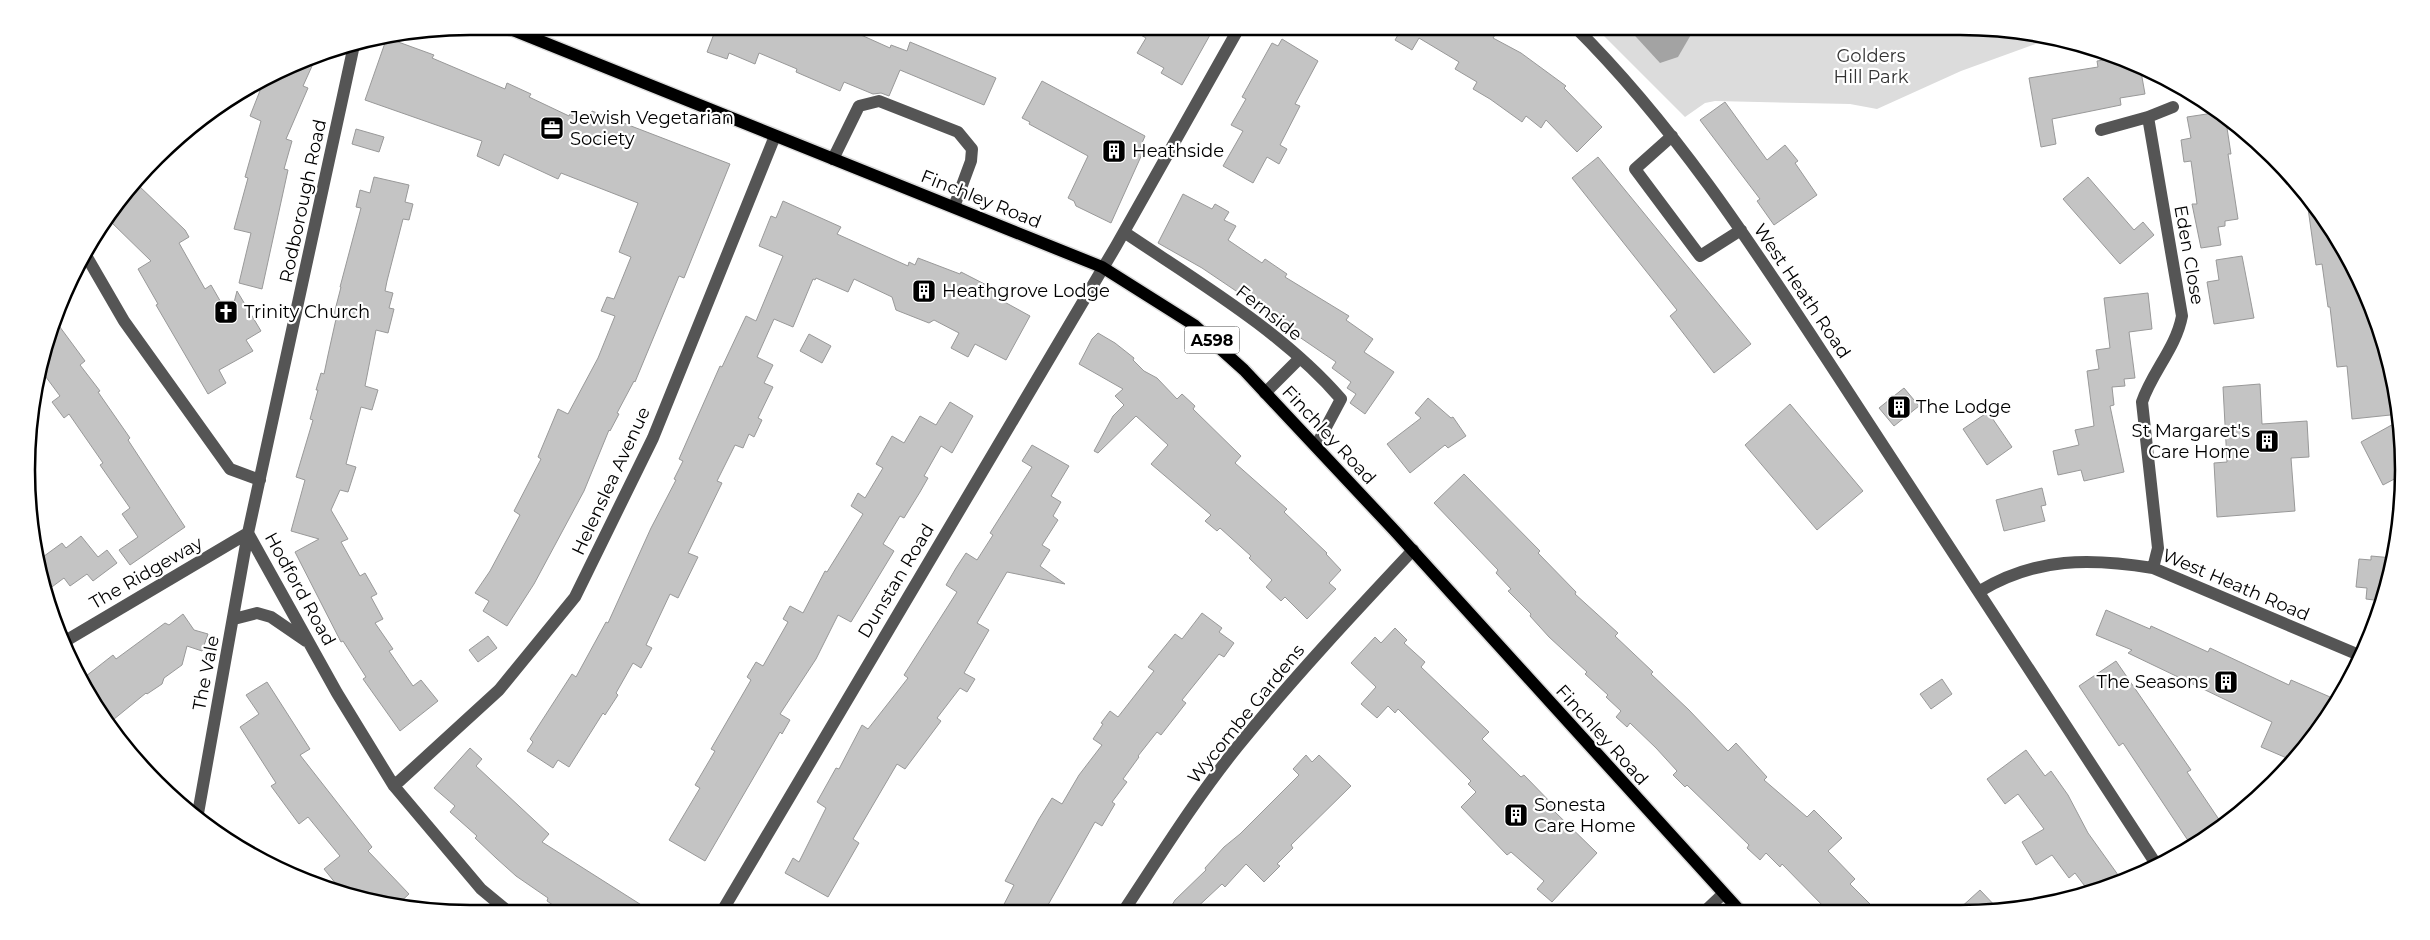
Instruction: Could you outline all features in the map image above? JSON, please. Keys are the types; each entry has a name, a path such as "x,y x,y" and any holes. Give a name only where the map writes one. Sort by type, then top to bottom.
{"main road":[{"name":"Finchley Road","path":"525,35 1102,267 1194,325 1265,393 1316,446 1734,905"}],"street":[{"name":"Dunstan Road","path":"726,905 1124,232 1235,35"},
{"name":"West Heath Road","path":"1583,35 1606,58 1672,136 1741,230 1980,590 2153,859"},
{"name":"Rodborough Road","path":"260,480 353,51"},
{"path":"833,158 859,106 879,101 958,132 972,149 971,161 954,207"},
{"path":"2101,130 2148,117 2172,107"},
{"name":"Eden Close","path":"2148,117 2182,316 2179,332 2148,384 2142,402 2158,548 2153,568"},
{"name":"Helenslea Avenue","path":"394,786 499,690 575,597 653,438 775,136"},
{"path":"1672,136 1635,169 1700,256 1741,230"},
{"name":"Fernside","path":"1124,232 1257,321 1329,385 1341,399 1316,446"},
{"path":"89,260 124,321 230,468 260,480"},
{"path":"1265,393 1299,359"},
{"name":"Hodford Road","path":"260,480 248,533 337,693 394,786 481,889 500,905"},
{"name":"The Vale","path":"200,811 248,533"},
{"name":"The Ridgeway","path":"69,639 248,533"},
{"name":"Wycombe Gardens","path":"1128,905 1172,838 1238,746 1346,622 1412,550"},
{"name":"West Heath Road","path":"1980,590 1996,581 2026,569 2078,560 2117,562 2153,568 2354,654"},
{"path":"234,619 256,614 271,618 284,625 312,646"},
{"path":"1711,905 1723,894"}],"green space":[{"name":"Golders Hill Park","path":"1603,35 1960,35 1988,36 2040,42 1961,71 1877,109 1850,104 1715,101 1705,103 1685,117"}],"shaded area":[{"path":"1634,35 1691,35 1678,57 1660,63"}],"building":[{"path":"714,35 861,35 890,48 891,45 907,51 910,42 996,78 984,105 900,70 889,96 881,93 873,94 844,82 840,91 796,72 797,69 759,53 755,64 729,53 727,59 707,52"},
{"path":"1141,35 1210,35 1182,85 1161,73 1164,68 1137,53 1146,38"},
{"path":"1398,35 1495,35 1493,38 1521,53 1566,86 1564,88 1602,127 1577,152 1546,120 1541,128 1526,116 1522,122 1473,89 1477,82 1455,69 1459,62 1419,38 1412,50 1395,40"},
{"path":"1282,39 1318,61 1295,104 1300,106 1280,145 1287,149 1279,164 1267,157 1253,183 1223,166 1243,131 1231,125 1246,99 1242,97 1272,43 1278,46"},
{"path":"396,41 434,55 432,58 505,89 507,83 531,94 529,97 569,116 570,114 588,122 592,111 730,164 684,278 679,276 635,382 609,430 584,491 534,584 507,626 483,611 489,601 475,593 490,571 520,515 514,511 541,459 538,457 558,409 568,414 598,358 615,316 601,311 607,297 614,299 631,257 619,252 638,203 561,173 558,179 504,154 499,166 477,156 482,141 365,100 385,43"},
{"path":"2105,60 2142,75 2145,94 2120,98 2121,105 2052,119 2056,144 2041,147 2029,78 2098,67 2097,61"},
{"path":"313,65 303,86 308,88 286,139 292,141 284,169 288,170 262,289 239,283 251,233 234,229 248,178 245,177 261,121 250,116 261,89"},
{"name":"Heathside","path":"1042,81 1145,136 1139,150 1143,152 1111,223 1076,206 1074,201 1068,198 1088,156 1029,124 1030,122 1022,118"},
{"path":"1725,102 1767,160 1785,145 1798,161 1795,163 1817,195 1774,225 1757,201 1760,199 1700,120"},
{"path":"2210,114 2227,126 2231,154 2228,154 2238,219 2225,221 2225,226 2218,227 2221,245 2201,248 2192,204 2197,204 2191,161 2184,162 2181,140 2191,138 2187,117"},
{"path":"356,129 384,137 379,152 352,144"},
{"path":"1598,157 1751,344 1714,373 1670,316 1677,310 1572,178"},
{"path":"374,177 409,185 405,202 413,204 409,220 403,219 385,291 393,293 389,308 394,309 388,333 376,330 365,386 378,390 372,410 361,407 346,464 356,467 348,492 340,490 331,510 348,539 341,542 360,576 365,573 377,594 371,597 383,619 375,623 393,649 389,651 413,686 421,680 438,701 400,731 363,679 366,677 343,641 341,642 295,552 319,539 291,531 305,480 296,477 313,420 310,419 318,390 316,390 321,373 324,374 336,319 333,318 361,208 356,207 360,190 370,193"},
{"path":"2088,177 2134,230 2143,222 2154,235 2120,264 2063,199"},
{"path":"140,187 185,230 189,237 179,243 205,289 211,285 230,318 237,291 261,331 246,340 253,351 219,370 226,383 208,394 156,305 158,304 138,269 151,261 112,223"},
{"path":"1183,194 1212,209 1215,204 1229,212 1224,220 1236,226 1228,240 1262,263 1265,259 1287,274 1285,277 1349,316 1346,320 1373,339 1364,352 1394,372 1365,414 1350,403 1356,394 1347,388 1351,382 1332,368 1336,362 1292,332 1290,335 1275,326 1279,320 1202,268 1158,243"},
{"path":"783,201 841,227 837,234 908,266 909,262 915,265 918,258 960,274 961,272 1002,293 999,299 1030,316 1006,360 975,344 968,357 951,348 959,333 934,320 929,323 896,310 892,297 854,279 848,292 816,278 815,280 813,279 793,327 774,319 757,357 773,365 764,383 773,387 758,418 762,420 754,437 749,434 743,448 735,445 717,481 722,483 688,553 698,557 678,598 670,594 646,645 652,648 641,668 633,663 616,693 618,695 605,715 603,713 569,767 558,760 553,768 527,751 533,742 530,739 572,674 576,677 606,622 608,623 651,528 676,480 674,479 683,461 679,459 720,366 722,367 746,316 756,321 783,256 759,246 771,216 776,218"},
{"path":"2308,209 2337,253 2362,304 2380,357 2387,385 2391,415 2352,419 2347,366 2337,367 2330,307 2328,307 2322,264 2316,265"},
{"path":"2242,256 2254,318 2214,324 2207,282 2219,280 2216,260"},
{"path":"2148,293 2152,329 2129,332 2135,378 2124,379 2125,386 2112,387 2114,405 2110,406 2124,472 2084,481 2081,470 2058,475 2053,451 2079,445 2075,430 2094,426 2087,371 2099,369 2096,350 2110,348 2104,298"},
{"path":"59,326 85,361 80,365 100,391 98,392 130,438 128,440 185,527 130,565 119,550 138,537 122,514 130,508 100,465 103,463 69,414 64,418 52,402 60,396 45,376"},
{"path":"1098,333 1134,358 1133,360 1144,371 1157,378 1177,399 1182,394 1195,406 1193,409 1241,456 1235,463 1287,509 1284,512 1327,553 1341,570 1329,583 1336,589 1307,619 1285,597 1281,601 1266,587 1272,580 1249,558 1251,556 1220,528 1217,531 1205,521 1211,515 1151,464 1168,445 1136,416 1098,453 1094,451 1113,416 1124,405 1115,396 1123,389 1079,364 1092,339"},
{"path":"809,334 831,346 822,363 800,351"},
{"name":"St Margaret's Care Home","path":"2260,384 2262,424 2307,421 2309,457 2291,458 2295,511 2217,517 2214,463 2227,462 2223,387"},
{"name":"The Lodge","path":"1904,388 1919,406 1894,426 1879,408"},
{"path":"1428,398 1451,418 1453,417 1466,436 1448,448 1445,445 1410,473 1387,444 1421,418 1415,413"},
{"path":"950,402 973,416 952,453 941,446 924,476 928,478 920,492 904,518 900,516 883,544 894,551 851,622 838,615 816,659 780,714 790,720 782,734 780,732 705,861 669,840 700,788 695,785 715,751 711,749 751,680 747,677 756,662 763,666 788,622 783,619 790,606 803,613 825,571 827,572 863,514 851,506 858,493 865,498 883,468 876,464 892,436 904,443 920,416 936,425"},
{"path":"1790,404 1863,491 1817,530 1745,445"},
{"path":"1988,412 2012,447 1987,465 1963,429"},
{"path":"2392,425 2395,479 2383,485 2361,442"},
{"path":"1032,445 1069,466 1051,496 1061,502 1053,516 1058,520 1042,545 1050,550 1040,566 1065,584 1007,572 977,623 989,630 964,673 975,679 967,692 960,688 937,718 941,721 905,769 897,764 853,839 859,843 828,897 785,873 793,858 799,862 826,808 817,802 836,768 839,769 862,725 868,729 908,678 904,675 957,592 946,585 966,553 977,560 993,535 990,533 1032,467 1022,461"},
{"path":"1464,474 1540,551 1538,553 1576,592 1575,594 1618,633 1615,636 1653,672 1651,674 1728,751 1736,743 1767,777 1764,780 1807,817 1814,810 1842,838 1828,851 1855,879 1850,884 1871,905 1822,905 1782,864 1780,867 1766,853 1760,860 1747,848 1749,845 1687,785 1685,787 1673,775 1677,771 1656,748 1630,723 1627,727 1616,717 1621,711 1606,697 1608,695 1585,674 1587,672 1549,637 1530,616 1531,614 1508,591 1511,589 1496,573 1498,570 1434,503"},
{"path":"2042,488 2046,505 2041,506 2045,521 2004,531 1996,500"},
{"path":"81,536 98,557 107,550 117,563 93,581 87,574 70,586 64,578 51,587 43,557 62,543 66,548"},
{"path":"2371,556 2386,557 2375,600 2366,599 2367,588 2356,587 2359,559 2371,560"},
{"path":"2106,610 2150,629 2151,626 2208,652 2210,648 2289,685 2291,680 2331,697 2286,758 2261,747 2272,722 2128,653 2132,650 2096,635"},
{"path":"1202,613 1222,628 1219,632 1234,643 1224,657 1219,654 1182,700 1186,703 1161,735 1157,732 1138,756 1123,779 1127,782 1112,802 1115,804 1102,826 1095,822 1048,905 1004,905 1014,885 1005,881 1039,819 1052,798 1062,804 1079,775 1102,745 1093,739 1103,724 1101,723 1110,711 1118,717 1154,671 1148,667 1175,634 1182,639"},
{"path":"183,614 194,630 208,634 202,651 187,646 182,665 164,678 162,684 146,693 114,719 87,676 113,655 116,659 165,623 169,625"},
{"path":"1395,628 1407,640 1404,643 1425,662 1421,667 1489,732 1482,739 1521,777 1524,775 1556,808 1554,811 1597,853 1552,902 1537,889 1544,881 1511,852 1507,855 1461,807 1476,792 1468,784 1471,781 1398,709 1395,713 1388,706 1377,718 1361,704 1376,687 1351,663 1375,637 1381,643"},
{"path":"488,636 497,648 478,662 469,650"},
{"path":"2116,661 2191,770 2187,772 2219,819 2188,841 2123,743 2119,746 2079,686"},
{"path":"1942,679 1952,694 1931,709 1920,694"},
{"path":"267,682 310,749 300,755 372,847 368,851 409,894 403,900 385,897 336,884 324,869 340,856 308,817 299,824 271,786 276,783 240,727 259,714 246,695"},
{"path":"470,748 482,759 476,766 549,834 542,842 641,905 553,905 547,901 548,898 516,876 475,838 477,836 450,812 455,806 434,788"},
{"path":"2026,750 2045,776 2051,771 2068,795 2088,833 2118,875 2085,886 2075,873 2069,878 2052,855 2036,865 2022,842 2044,829 2018,794 2005,804 1987,779"},
{"path":"1306,755 1312,762 1319,755 1351,786 1291,845 1293,848 1277,864 1280,866 1264,882 1246,864 1225,887 1222,884 1200,905 1172,905 1206,870 1205,868 1224,847 1240,834 1299,775 1293,769"},
{"path":"1980,890 1993,904 1988,904 1964,905"}],"place":[{"name":"Jewish Vegetarian Society","path":"552,128"},
{"name":"Heathside","path":"1114,151"},
{"name":"Heathgrove Lodge","path":"924,291"},
{"name":"Trinity Church","path":"226,312"},
{"name":"The Lodge","path":"1899,407"},
{"name":"St Margaret's Care Home","path":"2267,441"},
{"name":"The Seasons","path":"2226,682"},
{"name":"Sonesta Care Home","path":"1516,815"}]}
